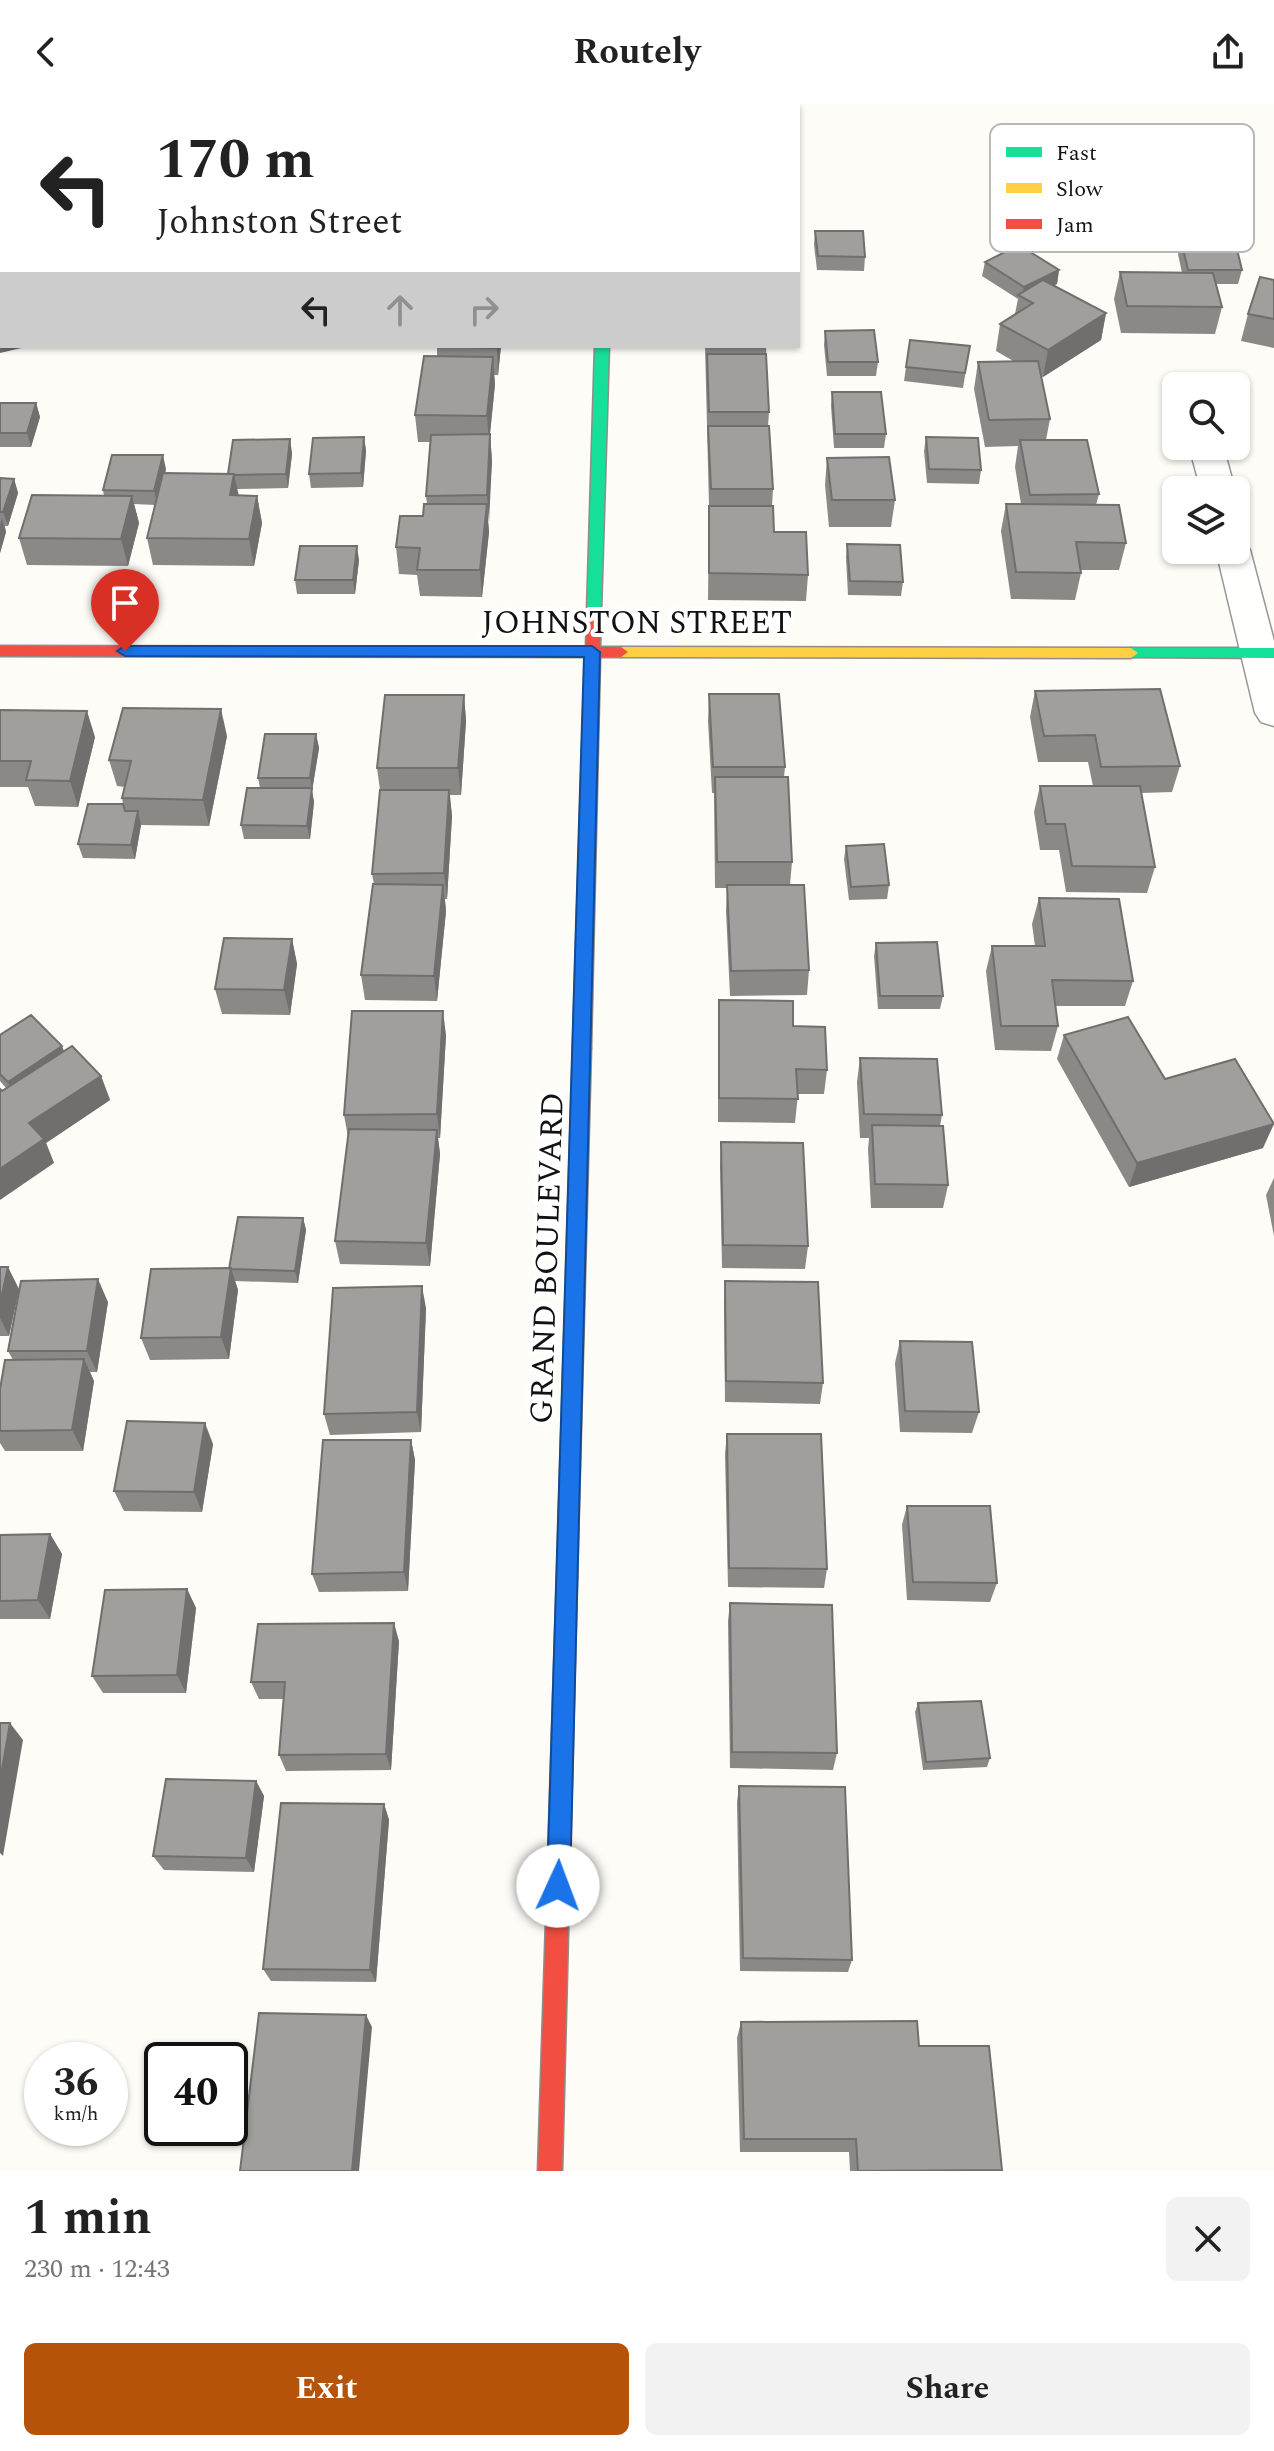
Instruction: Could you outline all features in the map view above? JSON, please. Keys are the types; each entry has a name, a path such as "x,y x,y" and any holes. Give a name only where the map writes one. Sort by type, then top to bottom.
{"street":[{"name":"GRAND BOULEVARD","path":"550,2171 602,348"},
{"path":"1238,564 1267,653 1274,713"},
{"name":"JOHNSTON STREET","path":"0,651 1267,653"}],"building":[{"path":"815,231 863,231 865,257 818,256"},
{"path":"1005,252 1030,252 1059,270 1024,287 985,262"},
{"path":"1184,252 1238,252 1242,270 1188,270"},
{"path":"1120,272 1213,273 1222,307 1127,306"},
{"path":"1260,277 1274,280 1274,319 1248,314"},
{"path":"1043,280 1106,313 1048,350 1000,324 1033,303 1018,295"},
{"path":"874,330 878,362 828,362 825,331"},
{"path":"910,340 970,346 965,373 906,367"},
{"path":"707,354 766,354 769,412 709,412"},
{"path":"424,356 493,357 487,416 415,415"},
{"path":"1038,361 1050,419 989,420 978,362"},
{"path":"832,392 881,392 886,434 835,434"},
{"path":"0,403 36,403 27,433 0,433"},
{"path":"708,426 769,426 773,489 711,489"},
{"path":"490,434 487,495 426,496 431,435"},
{"path":"364,437 361,473 309,474 313,438"},
{"path":"926,437 978,438 981,470 929,469"},
{"path":"290,439 286,474 228,474 233,440"},
{"path":"1020,440 1087,440 1099,494 1030,495"},
{"path":"112,455 163,455 154,491 103,490"},
{"path":"889,457 895,500 832,500 827,458"},
{"path":"163,473 234,474 230,495 257,496 249,539 147,538"},
{"path":"0,478 14,479 3,512 0,512"},
{"path":"32,495 132,496 121,539 19,538"},
{"path":"424,504 487,504 480,570 417,570 420,548 396,547 400,516 423,516"},
{"path":"1006,504 1119,505 1126,543 1076,542 1081,573 1016,572"},
{"path":"709,506 773,506 774,532 806,532 808,575 709,573"},
{"path":"847,544 900,545 903,582 850,581"},
{"path":"300,546 357,546 353,580 295,580"},
{"path":"1160,689 1180,766 1101,767 1095,735 1044,736 1035,691"},
{"path":"709,694 779,694 785,767 713,767"},
{"path":"385,695 464,695 458,768 377,768"},
{"path":"123,708 221,709 203,800 122,798 131,761 109,760"},
{"path":"0,710 87,711 70,781 26,780 31,761 0,761"},
{"path":"265,734 316,734 310,778 258,778"},
{"path":"715,777 788,777 792,862 717,862"},
{"path":"1040,786 1140,786 1155,867 1072,866 1065,824 1046,824"},
{"path":"247,788 312,788 307,826 241,825"},
{"path":"380,790 449,790 444,873 372,874"},
{"path":"88,804 123,804 125,811 138,811 131,845 78,844"},
{"path":"884,844 889,885 851,887 846,846"},
{"path":"373,884 443,885 434,976 361,975"},
{"path":"727,885 804,885 809,970 731,971"},
{"path":"1039,898 1119,899 1133,981 1052,980 1058,1026 1001,1026 992,946 1045,946"},
{"path":"224,938 292,939 284,990 215,989"},
{"path":"937,942 943,996 880,996 876,943"},
{"path":"719,1000 793,1001 793,1026 825,1027 827,1070 796,1069 798,1099 719,1098"},
{"path":"352,1011 443,1011 437,1114 344,1115"},
{"path":"31,1015 62,1046 8,1082 0,1074 0,1035"},
{"path":"1128,1017 1165,1079 1235,1059 1274,1124 1137,1163 1064,1035"},
{"path":"72,1046 101,1076 29,1123 44,1139 0,1169 0,1089 2,1091"},
{"path":"860,1058 937,1059 942,1115 864,1114"},
{"path":"872,1125 943,1126 948,1185 875,1184"},
{"path":"349,1129 437,1130 426,1243 335,1241"},
{"path":"721,1142 803,1143 808,1246 723,1245"},
{"path":"238,1217 303,1218 295,1271 229,1269"},
{"path":"0,1267 8,1267 0,1303"},
{"path":"231,1268 221,1337 141,1338 151,1269"},
{"path":"98,1279 87,1351 8,1351 21,1281"},
{"path":"725,1281 818,1282 823,1383 726,1381"},
{"path":"422,1286 417,1412 324,1414 333,1288"},
{"path":"900,1341 972,1342 979,1412 905,1411"},
{"path":"84,1359 72,1430 0,1431 0,1389 5,1360"},
{"path":"127,1421 205,1423 194,1492 114,1491"},
{"path":"727,1434 821,1434 827,1569 729,1568"},
{"path":"323,1440 411,1440 404,1572 312,1574"},
{"path":"907,1506 990,1506 997,1583 913,1582"},
{"path":"50,1534 38,1600 0,1601 0,1535"},
{"path":"187,1589 177,1675 92,1676 105,1590"},
{"path":"730,1603 832,1605 837,1753 732,1752"},
{"path":"394,1623 386,1754 279,1755 285,1682 251,1682 258,1624"},
{"path":"981,1701 990,1758 926,1762 918,1703"},
{"path":"0,1723 10,1723 0,1781"},
{"path":"166,1779 256,1781 246,1858 153,1856"},
{"path":"739,1786 845,1787 852,1960 743,1958"},
{"path":"281,1803 384,1804 370,1970 263,1969"},
{"path":"259,2013 366,2015 352,2171 240,2171 243,2146 248,2146 248,2104"},
{"path":"917,2021 919,2046 989,2046 1002,2170 858,2171 856,2139 744,2139 741,2022"}],"traffic: fast":[{"path":"594,612 602,348"},
{"path":"1131,653 1274,653"},
{"path":"567,1577 582,1048"}],"traffic: slow":[{"path":"621,652 1131,653"}],"traffic: jam":[{"path":"582,1048 594,612"},
{"path":"0,651 621,652"},
{"path":"550,2171 567,1577"}],"route":[{"path":"125,651 592,652 558,1886"}]}
